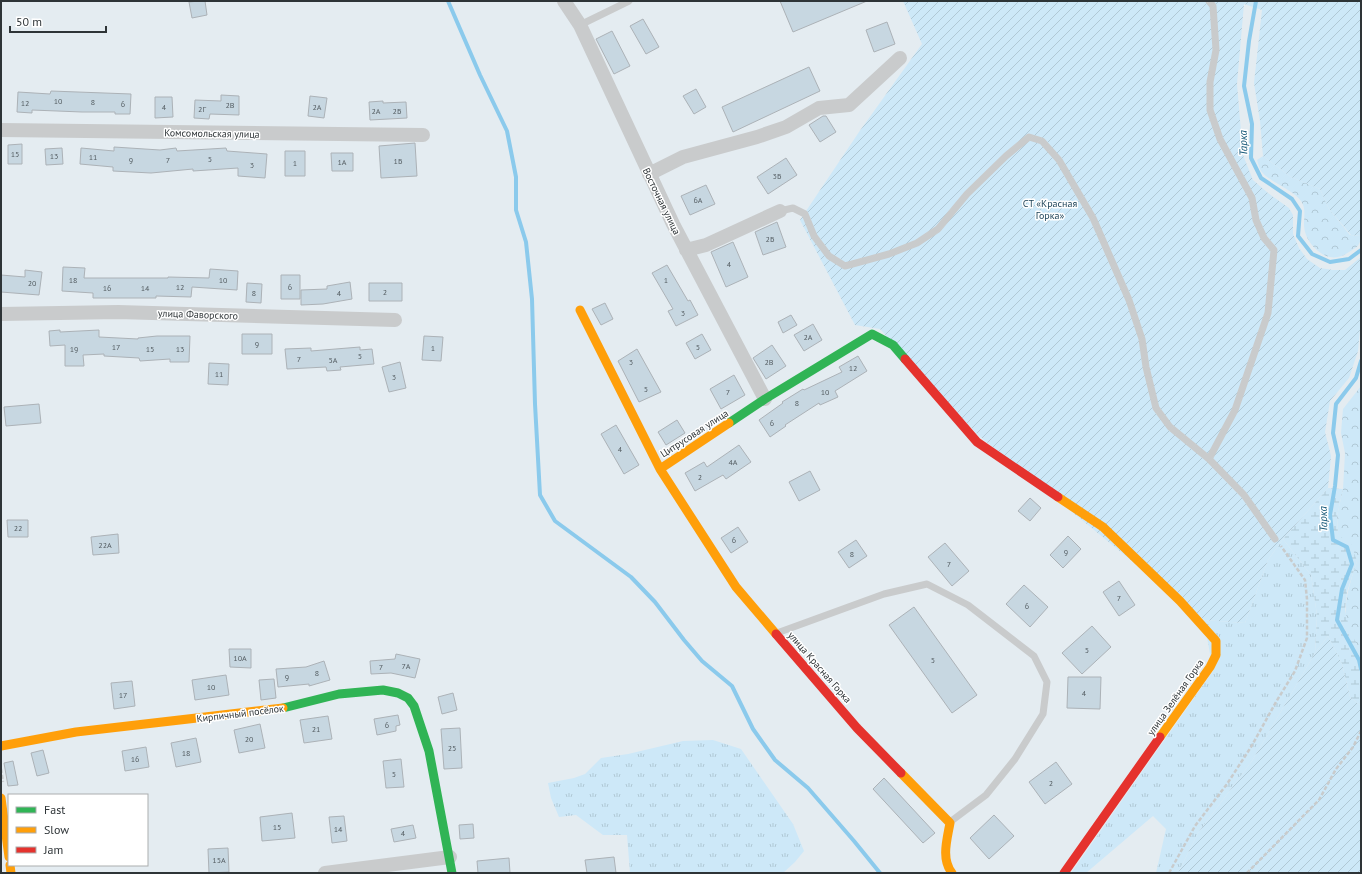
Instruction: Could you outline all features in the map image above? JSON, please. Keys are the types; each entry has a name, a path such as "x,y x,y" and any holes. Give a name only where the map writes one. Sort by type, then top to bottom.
{"street":[{"name":"Восточная улица","path":"564,1 580,25 686,250 765,399"},
{"path":"649,174 683,156 757,137 786,127 819,108 849,105 900,58"},
{"name":"Комсомольская улица","path":"1,130 423,135"},
{"path":"686,250 706,245 780,211"},
{"name":"Цитрусовая улица","path":"580,310 660,469 765,399 872,334 893,345 977,442 1103,527"},
{"name":"улица Фаворского","path":"1,314 118,312 395,320"},
{"name":"улица Красная Горка","path":"660,469 736,587 857,728 950,823"},
{"name":"улица Зелёная Горка","path":"1064,873 1210,667 1216,655 1216,641 1180,601 1103,527"},
{"name":"Кирпичный посёлок","path":"1,746 76,732 279,709 339,694 383,690 398,693 408,698 414,706 429,751 452,873"},
{"path":"1,798 8,850"},
{"path":"950,823 944,855 947,868 952,873"},
{"path":"325,873 450,857"}],"lane":[{"path":"580,25 628,1"},
{"path":"1209,1 1212,6 1216,50 1210,82 1210,110 1220,139 1252,198 1256,220 1264,238 1274,250 1268,314 1235,410 1209,459"},
{"path":"780,211 793,208 805,214 814,236 829,256 845,266 889,254 917,243 938,229 967,194 1006,156 1029,137 1042,141 1059,160 1093,218 1112,259 1129,300 1142,339 1146,367 1156,408 1170,427 1209,459 1244,495 1275,539"},
{"path":"776,633 884,594 927,584 968,605 1034,656 1047,682 1043,714 1014,759 986,795 950,823"}],"path":[{"path":"1169,873 1195,826 1227,784 1251,747 1295,671 1307,638 1307,599 1305,580 1275,539"},
{"path":"1247,873 1319,800 1336,769 1353,747 1361,731"}],"green space":[{"name":"СТ «Красная Горка»","path":"903,1 1361,1 1361,236 1351,235 1329,209 1320,189 1291,177 1263,156 1260,121 1254,83 1262,10 1244,4 1237,84 1243,155 1253,180 1289,208 1293,215 1293,234 1299,248 1307,259 1320,268 1345,270 1361,257 1361,319 1358,351 1349,378 1330,401 1325,432 1331,456 1328,488 1283,539 1268,560 1245,623 1204,620 978,435 880,329 855,325 800,220 859,132 922,44"},
{"path":"1263,156 1291,177 1320,189 1329,209 1350,235 1361,236 1358,246 1338,257 1326,256 1314,247 1310,243 1304,229 1303,204 1293,193 1264,175 1257,160"},
{"path":"1361,386 1361,652 1350,632 1346,614 1347,596 1357,561 1338,535 1337,516 1343,489 1345,453 1341,433 1343,409"},
{"path":"1328,488 1343,489 1337,516 1338,535 1351,544 1357,561 1347,592 1345,610 1350,631 1361,652 1361,706 1350,697 1342,664 1328,636 1315,653 1317,615 1311,575 1283,539"},
{"path":"1283,539 1311,575 1317,615 1315,653 1252,761 1198,833 1178,873 1156,873 1166,829 1153,816 1086,873 1071,873 1213,671 1204,620 1245,623 1268,560"},
{"path":"1328,636 1342,664 1350,697 1361,706 1361,873 1178,873 1198,833 1252,761 1315,653"},
{"path":"713,740 741,749 793,824 804,851 783,873 630,873 627,835 603,835 576,815 559,817 551,798 548,783 574,778 585,774 601,758 628,754 683,741"}],"building":[{"path":"205,1 207,15 192,18 189,2"},
{"path":"780,1 867,1 793,32"},
{"path":"643,19 659,47 646,54 630,26"},
{"path":"887,22 895,44 874,52 866,30"},
{"path":"612,31 630,66 614,74 596,39"},
{"path":"809,67 820,91 733,132 722,107"},
{"path":"696,89 706,107 694,114 683,96"},
{"path":"51,91 131,94 130,114 115,114 115,112 32,110 32,113 17,112 18,92 50,94"},
{"path":"221,95 239,96 239,115 210,114 209,119 194,118 195,100 221,101"},
{"path":"310,96 327,98 324,118 308,116"},
{"path":"155,97 172,97 173,117 155,118"},
{"path":"383,101 383,103 406,102 407,118 370,120 369,102"},
{"path":"823,116 826,116 836,132 820,142 809,125"},
{"path":"415,143 417,176 381,178 379,146"},
{"path":"22,144 22,164 8,164 8,145"},
{"path":"114,147 160,150 176,148 177,151 226,148 227,151 267,154 265,178 238,176 238,168 193,171 193,169 151,173 113,171 113,167 80,164 81,148 114,151"},
{"path":"62,148 63,164 46,165 45,149"},
{"path":"285,151 305,151 305,176 285,176"},
{"path":"331,153 353,153 353,171 332,171"},
{"path":"786,158 797,175 768,194 757,177"},
{"path":"706,185 715,204 690,215 681,196"},
{"path":"777,222 786,247 763,255 755,232"},
{"path":"733,242 748,277 726,287 711,252"},
{"path":"667,265 698,315 676,326 668,311 673,309 652,273"},
{"path":"63,267 85,268 84,278 209,278 210,269 238,271 237,290 192,287 191,297 156,296 156,298 93,298 93,293 62,291"},
{"path":"25,270 42,272 39,295 1,292 1,275 25,277"},
{"path":"281,275 300,275 300,299 281,299"},
{"path":"350,282 352,299 323,304 301,305 301,290 327,289 327,286"},
{"path":"247,283 262,284 261,303 246,302"},
{"path":"369,283 402,283 402,301 369,301"},
{"path":"605,303 613,319 601,325 592,309"},
{"path":"791,315 797,325 783,333 778,322"},
{"path":"813,324 822,340 804,351 794,335"},
{"path":"60,330 60,332 99,330 99,337 138,339 157,336 190,336 189,362 170,362 170,359 140,361 139,358 104,356 104,354 83,355 84,366 65,366 65,345 50,346 49,331"},
{"path":"242,334 272,334 272,354 242,354"},
{"path":"702,334 711,350 695,359 686,343"},
{"path":"424,336 443,337 441,361 422,360"},
{"path":"772,345 786,366 766,379 753,358"},
{"path":"360,347 360,350 372,349 374,364 340,367 341,370 327,371 326,367 287,369 285,349 311,348 311,351"},
{"path":"637,349 661,392 639,402 618,361"},
{"path":"858,356 867,371 835,391 838,397 820,405 819,403 785,425 786,426 770,437 759,420 783,403 782,402 803,389 804,390 842,372 839,367"},
{"path":"400,362 406,388 389,392 382,367"},
{"path":"209,363 229,364 228,385 208,384"},
{"path":"734,375 745,395 721,409 710,389"},
{"path":"39,404 41,423 6,426 4,407"},
{"path":"677,420 685,433 666,445 658,432"},
{"path":"616,425 639,465 624,474 601,434"},
{"path":"739,445 751,462 726,479 723,475 695,491 685,473 704,462 707,467"},
{"path":"810,471 820,490 799,501 789,482"},
{"path":"1030,498 1041,508 1030,521 1018,511"},
{"path":"7,520 28,520 28,537 8,537"},
{"path":"738,527 748,542 731,553 721,538"},
{"path":"118,534 119,553 93,555 91,537"},
{"path":"1068,536 1081,549 1063,568 1050,555"},
{"path":"856,540 867,556 849,568 838,552"},
{"path":"945,543 969,571 952,586 928,557"},
{"path":"1119,581 1135,605 1119,616 1103,592"},
{"path":"1024,585 1048,607 1030,627 1006,604"},
{"path":"914,607 977,695 952,713 889,625"},
{"path":"1092,626 1111,647 1082,674 1062,653"},
{"path":"229,649 251,649 251,668 230,667"},
{"path":"396,654 420,659 415,678 391,673 371,674 370,661 395,659"},
{"path":"324,661 330,680 309,686 309,684 278,687 276,669 306,667"},
{"path":"226,675 229,695 195,700 192,680"},
{"path":"1068,677 1101,677 1100,709 1067,708"},
{"path":"274,679 276,698 261,700 259,680"},
{"path":"132,681 135,706 114,709 111,683"},
{"path":"453,693 457,710 442,714 438,697"},
{"path":"398,715 400,725 396,726 396,731 377,735 374,719"},
{"path":"328,716 332,739 304,743 300,720"},
{"path":"260,724 265,748 239,753 234,730"},
{"path":"460,728 462,768 444,769 441,729"},
{"path":"196,738 201,762 176,767 171,743"},
{"path":"146,747 149,767 125,771 122,751"},
{"path":"43,750 49,773 37,776 31,753"},
{"path":"401,759 404,787 386,788 383,761"},
{"path":"13,761 18,785 8,786 4,763"},
{"path":"1056,762 1072,784 1045,804 1029,782"},
{"path":"884,778 935,833 923,843 873,789"},
{"path":"292,813 295,838 262,841 260,817"},
{"path":"994,815 1014,836 989,859 970,838"},
{"path":"344,816 347,841 332,843 329,817"},
{"path":"473,824 474,838 460,839 459,825"},
{"path":"413,825 416,838 394,842 391,829"},
{"path":"228,848 229,872 209,873 208,849"},
{"path":"614,857 616,873 587,873 585,860"},
{"path":"509,858 510,873 478,873 477,861"}],"waterway":[{"path":"448,1 480,75 507,131 516,177 516,210 526,242 532,299 535,404 540,495 555,521 631,577 655,602 702,661 732,686 753,729 775,760 808,788 880,873"},
{"name":"Тарка","path":"1256,1 1249,41 1244,86 1252,124 1251,158 1261,178 1292,199 1300,211 1298,236 1312,254 1330,262 1349,259 1361,250"},
{"name":"Тарка","path":"1361,361 1356,378 1336,404 1333,433 1338,455 1330,515 1333,540 1347,547 1352,564 1342,589 1337,620 1359,660 1361,669"}],"traffic: fast":[{"path":"729,423 765,399 872,334 893,345 905,359"},
{"path":"283,708 339,694 383,690 398,693 408,698 414,706 429,751 452,873"}],"traffic: slow":[{"path":"580,310 660,469 729,423"},
{"path":"660,469 736,587 776,634"},
{"path":"1058,497 1103,527 1180,601 1216,641 1216,655 1210,667 1160,737"},
{"path":"1,746 76,732 283,708"},
{"path":"901,773 950,823 946,843 946,856 952,873"},
{"path":"1,798 8,850"},
{"path":"10,866 11,873"}],"traffic: jam":[{"path":"905,359 977,442 1058,497"},
{"path":"776,634 857,728 901,773"},
{"path":"1064,873 1160,737"}]}
